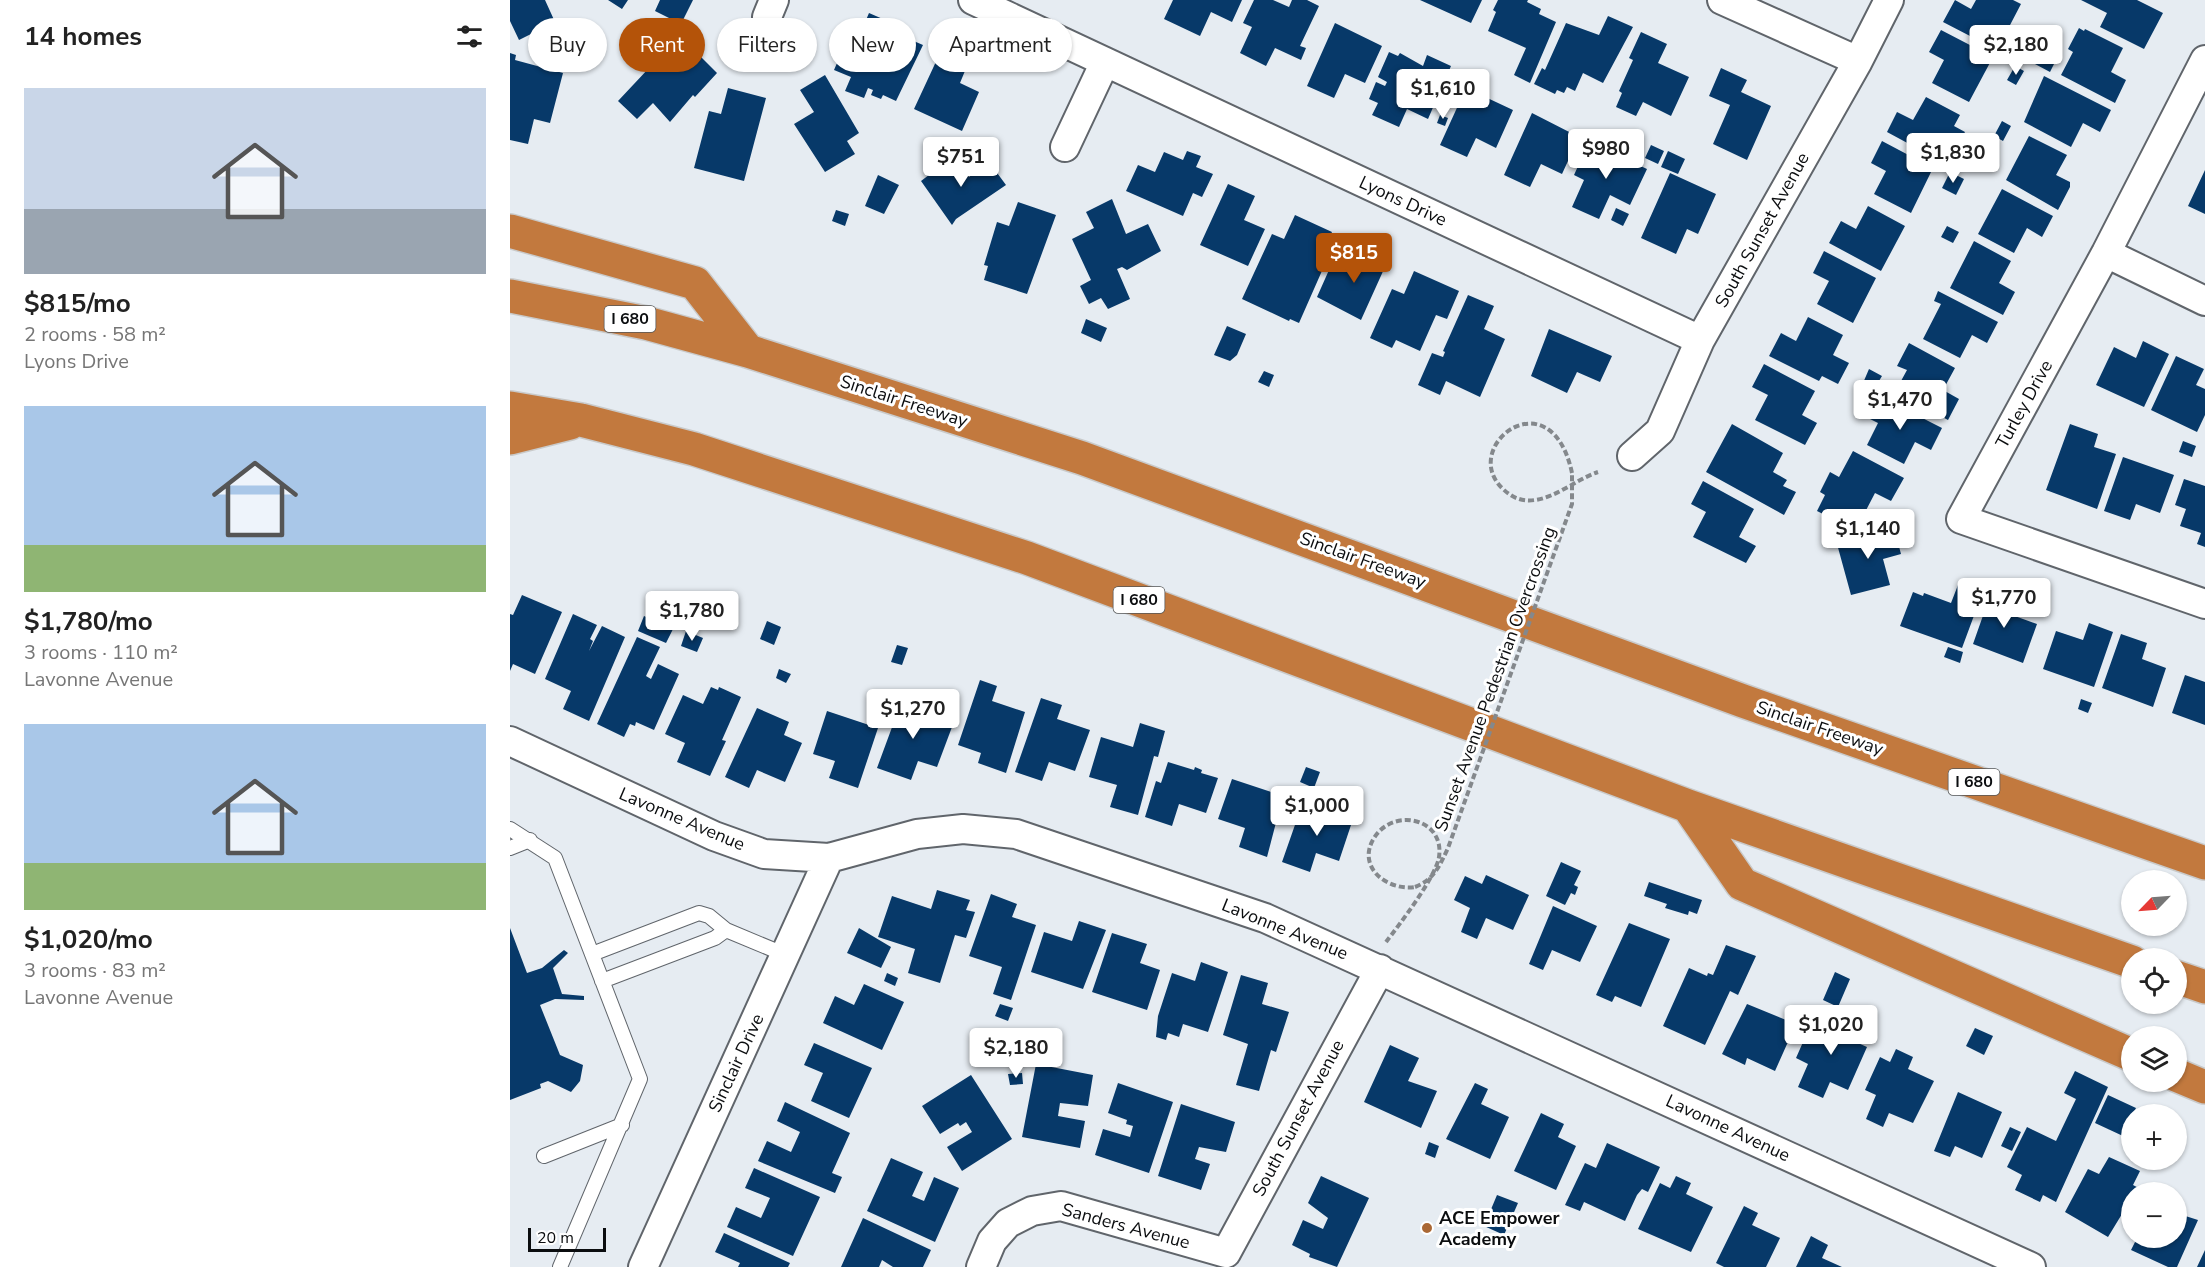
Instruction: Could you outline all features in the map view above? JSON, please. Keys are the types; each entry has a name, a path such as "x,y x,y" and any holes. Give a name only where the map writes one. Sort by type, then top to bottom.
{"highway":[{"path":"510,231 695,283 748,351"},
{"name":"Sinclair Freeway","path":"510,296 646,322 748,351 1082,458 1732,697 2205,863"},
{"name":"I 680","path":"510,408 581,420 694,449 1027,558 1688,806 2121,958"},
{"path":"510,438 581,420"},
{"path":"1688,806 1742,884 2121,1050"},
{"path":"2187,981 2205,987"},
{"path":"2187,1080 2205,1087"}],"street":[{"name":"Lyons Drive","path":"973,0 1700,340"},
{"path":"1722,0 1858,61"},
{"name":"South Sunset Avenue","path":"1632,456 1660,432 1700,340 1858,61 1889,0"},
{"name":"Turley Drive","path":"2205,60 2106,253 1961,519 2205,604"},
{"path":"1065,147 1105,62"},
{"path":"2106,253 2205,301"},
{"name":"Lavonne Avenue","path":"510,741 714,836 764,854 829,858 917,834 963,830 1016,834 1383,956 2031,1267"},
{"name":"Sinclair Drive","path":"643,1267 829,858"},
{"name":"South Sunset Avenue","path":"1230,1260 1383,956"},
{"name":"Sanders Avenue","path":"981,1267 992,1241 1008,1223 1032,1211 1061,1206 1230,1260"}],"lane":[{"path":"510,830 530,840 555,858 640,1079 560,1267"},
{"path":"510,848 530,840"},
{"path":"592,954 699,913 709,916 726,930 786,955"},
{"path":"602,981 715,938 726,930"},
{"path":"544,1156 622,1125"}],"path":[{"name":"Sunset Avenue Pedestrian Overcrossing","path":"1383,956 1393,933 1428,882 1431,874 1439,857 1438,845 1428,826 1406,818 1392,821 1382,828 1371,843 1369,856 1371,866 1384,882 1393,886 1404,888 1424,884 1431,878 1438,869 1572,504 1574,488 1573,481 1572,473 1569,462 1558,437 1550,429 1529,423 1511,428 1496,441 1491,457 1492,469 1498,484 1510,496 1523,501 1536,500 1549,495 1569,485 1579,480 1589,475 1598,472"}],"building":[{"path":"510,0 545,0 553,18 528,18 528,36 519,40 510,21"},
{"path":"608,0 628,0 622,9"},
{"path":"660,0 693,0 684,18 669,18 655,11"},
{"path":"1173,0 1242,0 1232,22 1211,12 1200,36 1164,19"},
{"path":"1254,0 1273,0 1289,7 1292,0 1307,0 1319,6 1300,46 1306,48 1301,60 1275,48 1266,66 1240,53 1252,27 1243,23"},
{"path":"1420,0 1482,0 1471,23"},
{"path":"1498,0 1528,0 1527,2 1541,9 1539,14 1556,22 1530,83 1514,75 1526,48 1488,31"},
{"path":"1955,0 1971,9 1976,0 2013,0 2021,4 1997,50 1943,22"},
{"path":"2081,0 2137,0 2163,13 2144,49 2100,27 2107,13"},
{"path":"869,13 880,18 867,18"},
{"path":"1608,16 1633,27 1603,83 1583,73 1575,91 1567,87 1564,93 1557,90 1555,94 1534,84 1542,68 1545,70 1566,23 1599,35"},
{"path":"1335,23 1382,46 1365,83 1345,74 1334,98 1307,86"},
{"path":"2079,28 2123,48 2111,72 2126,80 2115,103 2061,75 2073,52 2068,49"},
{"path":"1941,30 1993,57 1969,102 1932,83 1944,60 1929,52"},
{"path":"1641,32 1667,44 1658,63 1689,77 1671,116 1643,102 1636,116 1616,107 1622,93 1619,91 1633,60 1629,58"},
{"path":"916,42 923,45 916,60"},
{"path":"1389,52 1398,56 1400,53 1423,66 1427,55 1451,66 1428,119 1407,109 1399,127 1372,115 1378,103 1369,99 1376,82 1385,86 1387,82 1378,77"},
{"path":"510,53 516,55 515,60 528,64 528,72 563,73 550,123 534,119 528,144 510,140"},
{"path":"2039,55 2054,64 2050,72 2035,64"},
{"path":"705,61 717,73 695,97 693,95 670,122 653,103 637,119 618,101 645,72 705,72"},
{"path":"2015,66 2024,71 2016,85 2007,80"},
{"path":"1721,68 1747,80 1741,92 1771,106 1747,160 1713,144 1730,105 1709,96"},
{"path":"839,72 910,72 896,101 883,95 881,99 871,95 873,90 868,88 864,98 845,91 851,77"},
{"path":"931,72 965,72 960,83 979,92 962,131 914,109"},
{"path":"825,75 859,133 847,141 855,154 825,172 794,124 814,112 800,90"},
{"path":"2044,76 2111,110 2100,132 2083,123 2071,147 2024,122"},
{"path":"728,88 766,98 744,181 694,168 709,111 721,114"},
{"path":"1466,88 1513,110 1496,148 1476,138 1467,157 1440,145"},
{"path":"1926,97 1960,115 1954,126 1965,132 1954,153 1943,147 1937,159 1887,132 1897,112 1913,120"},
{"path":"1532,113 1579,137 1562,174 1541,164 1530,187 1504,175"},
{"path":"1440,115 1448,118 1445,126 1437,123"},
{"path":"2002,121 2011,126 2003,141 1994,136"},
{"path":"2029,136 2067,155 2056,175 2070,182 2070,187 2058,210 2006,180"},
{"path":"1882,141 1933,168 1911,213 1874,194 1886,171 1871,163"},
{"path":"1589,142 1647,169 1630,205 1610,195 1599,219 1572,207 1584,180 1574,175"},
{"path":"1651,145 1664,151 1658,164 1645,158"},
{"path":"1187,151 1201,156 1196,167 1213,174 1202,197 1193,193 1183,216 1126,191 1138,165 1155,172 1164,152 1183,160"},
{"path":"1668,151 1685,159 1678,174 1661,167"},
{"path":"954,156 969,177 989,162 1006,185 956,219 952,225 921,181"},
{"path":"2205,170 2205,214 2188,206"},
{"path":"1950,172 1964,179 1956,195 1942,188"},
{"path":"1670,173 1716,194 1698,234 1687,229 1676,254 1641,238"},
{"path":"878,175 899,185 884,214 865,206"},
{"path":"1228,184 1255,196 1244,220 1265,229 1248,266 1200,245"},
{"path":"2002,189 2053,216 2042,237 2027,228 2014,253 1978,234"},
{"path":"1112,199 1126,234 1148,224 1161,251 1127,270 1122,267 1117,269 1130,299 1108,309 1101,298 1089,304 1080,286 1091,280 1072,239 1094,228 1086,212"},
{"path":"1018,202 1056,215 1027,294 984,280 988,266 984,265 997,222 1009,226"},
{"path":"1868,206 1905,226 1881,271 1829,243 1841,221 1856,229"},
{"path":"1616,208 1629,214 1623,226 1611,220"},
{"path":"836,210 849,214 845,226 832,221"},
{"path":"1295,215 1332,232 1318,261 1325,264 1299,323 1290,319 1289,321 1242,299 1272,234 1284,239"},
{"path":"1947,226 1959,232 1953,243 1941,237"},
{"path":"1974,241 2011,261 1999,283 2015,292 2003,315 1950,288"},
{"path":"1365,247 1389,258 1361,320 1317,297 1333,261 1354,271"},
{"path":"1824,251 1876,278 1853,323 1817,304 1829,281 1813,273"},
{"path":"1414,271 1459,291 1447,319 1436,315 1420,351 1396,340 1392,348 1370,338 1392,289 1404,294"},
{"path":"1938,291 1998,322 1987,343 1972,335 1960,358 1923,339 1941,304 1934,301"},
{"path":"1468,295 1494,306 1484,329 1505,339 1480,397 1446,381 1440,395 1418,385 1432,353 1443,357 1445,352 1443,351"},
{"path":"1808,317 1843,335 1833,355 1849,363 1838,384 1822,376 1819,381 1769,356 1781,333 1796,341"},
{"path":"1086,319 1107,328 1101,342 1081,333"},
{"path":"1227,326 1246,334 1237,355 1230,361 1214,355"},
{"path":"1549,329 1612,356 1600,382 1577,372 1567,393 1531,376"},
{"path":"2143,341 2169,354 2144,407 2096,385 2114,347 2136,358"},
{"path":"1909,343 1955,368 1943,390 1959,399 1948,420 1895,392 1907,370 1897,366"},
{"path":"2176,356 2204,369 2196,385 2205,389 2205,415 2197,432 2151,410"},
{"path":"1764,364 1815,391 1802,415 1817,423 1805,445 1755,420 1768,395 1752,387"},
{"path":"1869,369 1882,376 1876,386 1870,383 1876,387 1871,396 1860,390"},
{"path":"1264,371 1274,375 1269,387 1258,382"},
{"path":"1881,397 1942,428 1931,450 1915,442 1904,464 1867,445 1878,423 1870,419"},
{"path":"1732,424 1783,453 1773,472 1787,480 1783,486 1796,492 1784,515 1706,472"},
{"path":"2070,424 2098,434 2094,447 2116,454 2097,509 2046,490"},
{"path":"2183,441 2196,446 2192,457 2179,452"},
{"path":"1853,451 1904,478 1891,501 1875,493 1862,518 1847,510 1841,523 1817,511 1825,495 1820,492 1830,472 1839,477"},
{"path":"2123,457 2174,475 2160,513 2136,504 2130,520 2104,511"},
{"path":"2184,479 2205,486 2205,547 2197,544 2201,533 2180,526 2186,509 2175,505"},
{"path":"1703,481 1754,509 1739,537 1756,546 1746,563 1693,537 1706,512 1691,504"},
{"path":"1894,528 1901,554 1883,559 1890,585 1851,595 1837,544"},
{"path":"1958,585 1982,594 1962,648 1900,626 1913,592 1923,596 1924,593 1951,603"},
{"path":"1992,590 2018,599 2012,615 2037,624 2023,663 1973,644"},
{"path":"522,595 562,612 535,674 513,664 510,671 510,614 513,615"},
{"path":"573,614 597,625 590,639 593,641 589,651 602,626 625,637 589,721 563,709 571,691 545,679"},
{"path":"644,616 673,629 666,643 638,631"},
{"path":"767,621 781,627 774,645 760,639"},
{"path":"2089,623 2113,632 2094,687 2043,669 2056,631 2083,640"},
{"path":"686,631 703,638 697,652 681,646"},
{"path":"2121,634 2147,643 2142,659 2166,668 2153,707 2102,688"},
{"path":"637,637 660,647 646,676 651,679 658,664 679,674 654,730 636,722 635,726 630,724 624,737 597,724"},
{"path":"897,645 908,648 902,665 891,662"},
{"path":"1948,647 1963,652 1960,663 1944,657"},
{"path":"779,669 791,674 786,683 776,678"},
{"path":"2185,675 2205,682 2205,725 2172,713"},
{"path":"980,680 997,686 992,701 1025,712 1006,773 978,763 981,753 958,745"},
{"path":"711,687 718,690 719,687 741,697 722,740 726,741 710,776 677,762 685,743 665,734 683,695 703,704"},
{"path":"905,692 927,700 921,716 952,727 937,767 918,761 911,780 877,768"},
{"path":"1041,698 1062,705 1057,719 1090,730 1075,771 1049,762 1042,781 1015,772"},
{"path":"2081,699 2092,703 2088,713 2078,709"},
{"path":"948,702 959,706 955,717 944,714"},
{"path":"757,708 789,722 784,735 802,743 785,782 757,770 749,788 725,777"},
{"path":"827,711 878,728 858,788 829,778 835,761 813,754"},
{"path":"1140,723 1165,731 1158,757 1154,756 1138,815 1110,807 1117,785 1089,777 1101,737 1133,747"},
{"path":"1168,762 1194,770 1195,767 1202,770 1201,773 1218,778 1206,813 1179,804 1172,826 1145,817 1156,781 1161,783"},
{"path":"1306,767 1320,772 1314,788 1300,782"},
{"path":"1232,779 1283,796 1267,857 1239,847 1245,828 1218,819"},
{"path":"1303,802 1353,819 1339,861 1316,853 1310,872 1282,862"},
{"path":"1561,862 1581,871 1574,885 1578,887 1575,895 1571,893 1565,905 1546,896"},
{"path":"1486,875 1529,895 1513,930 1486,918 1477,939 1461,932 1470,908 1454,900 1465,876 1482,884"},
{"path":"1649,882 1702,900 1697,914 1689,911 1688,915 1665,908 1667,904 1644,896"},
{"path":"937,890 970,900 966,910 975,912 966,938 955,935 940,983 908,973 915,949 878,937 892,896 931,909"},
{"path":"991,894 1017,904 1012,917 1036,925 1011,1000 993,994 1002,967 969,956"},
{"path":"1553,906 1597,926 1580,962 1552,950 1543,970 1529,964"},
{"path":"1079,921 1106,930 1083,989 1031,972 1044,932 1072,941"},
{"path":"1629,923 1670,939 1641,1007 1615,996 1612,1002 1596,995"},
{"path":"510,928 527,973 542,968 564,950 568,953 553,968 562,994 584,996 584,1000 555,999 540,1005 560,1055 583,1065 580,1081 571,1092 548,1081 540,1084 541,1088 510,1100"},
{"path":"859,928 891,947 881,968 847,953"},
{"path":"1112,933 1147,944 1140,963 1160,970 1147,1010 1092,992"},
{"path":"1726,945 1756,956 1738,995 1730,991 1705,1045 1663,1026 1689,968 1707,976 1708,973 1713,975"},
{"path":"1201,962 1228,972 1208,1032 1183,1024 1179,1037 1168,1033 1166,1040 1156,1037 1158,1016 1172,973 1195,981"},
{"path":"1835,972 1850,979 1838,1007 1823,1000"},
{"path":"887,973 898,978 895,986 884,981"},
{"path":"1241,975 1268,983 1262,1004 1289,1012 1276,1052 1271,1050 1259,1091 1236,1085 1248,1044 1223,1035"},
{"path":"864,984 904,1002 882,1050 823,1023 835,996 854,1005"},
{"path":"1000,1004 1013,1008 1008,1021 995,1016"},
{"path":"1747,1004 1796,1024 1775,1071 1747,1058 1745,1065 1722,1054"},
{"path":"1831,1016 1864,1030 1858,1043 1867,1047 1848,1090 1830,1082 1823,1098 1798,1087 1808,1064 1796,1058 1811,1024 1824,1031"},
{"path":"1975,1028 1993,1036 1984,1055 1966,1046"},
{"path":"814,1043 872,1068 849,1118 811,1101 823,1073 804,1065"},
{"path":"1390,1045 1419,1058 1408,1081 1437,1091 1421,1128 1364,1102"},
{"path":"1896,1049 1913,1057 1908,1069 1934,1081 1913,1123 1889,1113 1883,1127 1866,1119 1876,1095 1865,1090 1880,1057 1890,1062"},
{"path":"1036,1064 1093,1075 1088,1106 1060,1103 1058,1116 1085,1121 1080,1148 1022,1137"},
{"path":"2075,1071 2108,1087 2056,1202 2043,1195 2040,1202 2015,1190 2022,1175 2007,1167 2027,1127 2056,1141 2076,1099 2064,1093"},
{"path":"1022,1073 1023,1084 1010,1085 1008,1074"},
{"path":"971,1075 1012,1139 962,1171 947,1147 972,1132 966,1122 960,1126 958,1123 940,1134 922,1106"},
{"path":"1118,1083 1173,1102 1149,1173 1095,1155 1103,1129 1130,1137 1133,1126 1126,1124 1127,1120 1108,1113"},
{"path":"1475,1083 1488,1089 1481,1104 1509,1117 1490,1159 1446,1139"},
{"path":"1958,1092 2002,1112 1982,1158 1955,1146 1950,1157 1934,1151"},
{"path":"2108,1095 2127,1104 2121,1104 2121,1135 2095,1123"},
{"path":"785,1102 850,1133 832,1173 842,1177 835,1193 758,1161 767,1141 791,1152 800,1132 777,1121"},
{"path":"1181,1104 1235,1122 1226,1152 1199,1147 1195,1159 1210,1164 1201,1190 1158,1176"},
{"path":"1541,1113 1564,1124 1558,1137 1576,1146 1556,1190 1514,1171"},
{"path":"2010,1127 2021,1132 2012,1151 2001,1146"},
{"path":"1429,1142 1439,1146 1435,1158 1425,1154"},
{"path":"1607,1143 1660,1167 1648,1192 1642,1189 1637,1195 1625,1221 1584,1202 1580,1211 1565,1205 1585,1163 1596,1168"},
{"path":"2109,1157 2121,1162 2121,1170 2140,1171 2134,1182 2121,1182 2121,1216 2108,1237 2065,1212 2088,1169 2099,1174"},
{"path":"891,1158 923,1172 912,1196 924,1201 934,1177 959,1188 935,1242 867,1211"},
{"path":"754,1168 820,1197 793,1256 727,1227 736,1207 761,1218 770,1198 745,1188"},
{"path":"1321,1176 1369,1198 1337,1267 1309,1257 1310,1254 1292,1245 1303,1220 1323,1229 1328,1218 1308,1203"},
{"path":"1676,1176 1691,1183 1686,1194 1713,1207 1691,1252 1638,1229 1660,1183 1670,1188"},
{"path":"1497,1195 1518,1203 1504,1235 1484,1226"},
{"path":"1744,1206 1758,1213 1752,1225 1780,1238 1766,1267 1724,1267 1716,1263"},
{"path":"2187,1216 2198,1220 2187,1245"},
{"path":"863,1218 931,1250 923,1267 893,1267 882,1260 879,1267 841,1267"},
{"path":"724,1233 790,1263 788,1267 738,1267 740,1263 715,1252"},
{"path":"1811,1236 1828,1245 1822,1258 1842,1267 1796,1267"},
{"path":"2132,1248 2185,1248 2177,1267 2168,1267 2131,1250"},
{"path":"2205,1250 2205,1267 2197,1267"}],"place":[{"name":"ACE Empower Academy","path":"1427,1228"}]}
